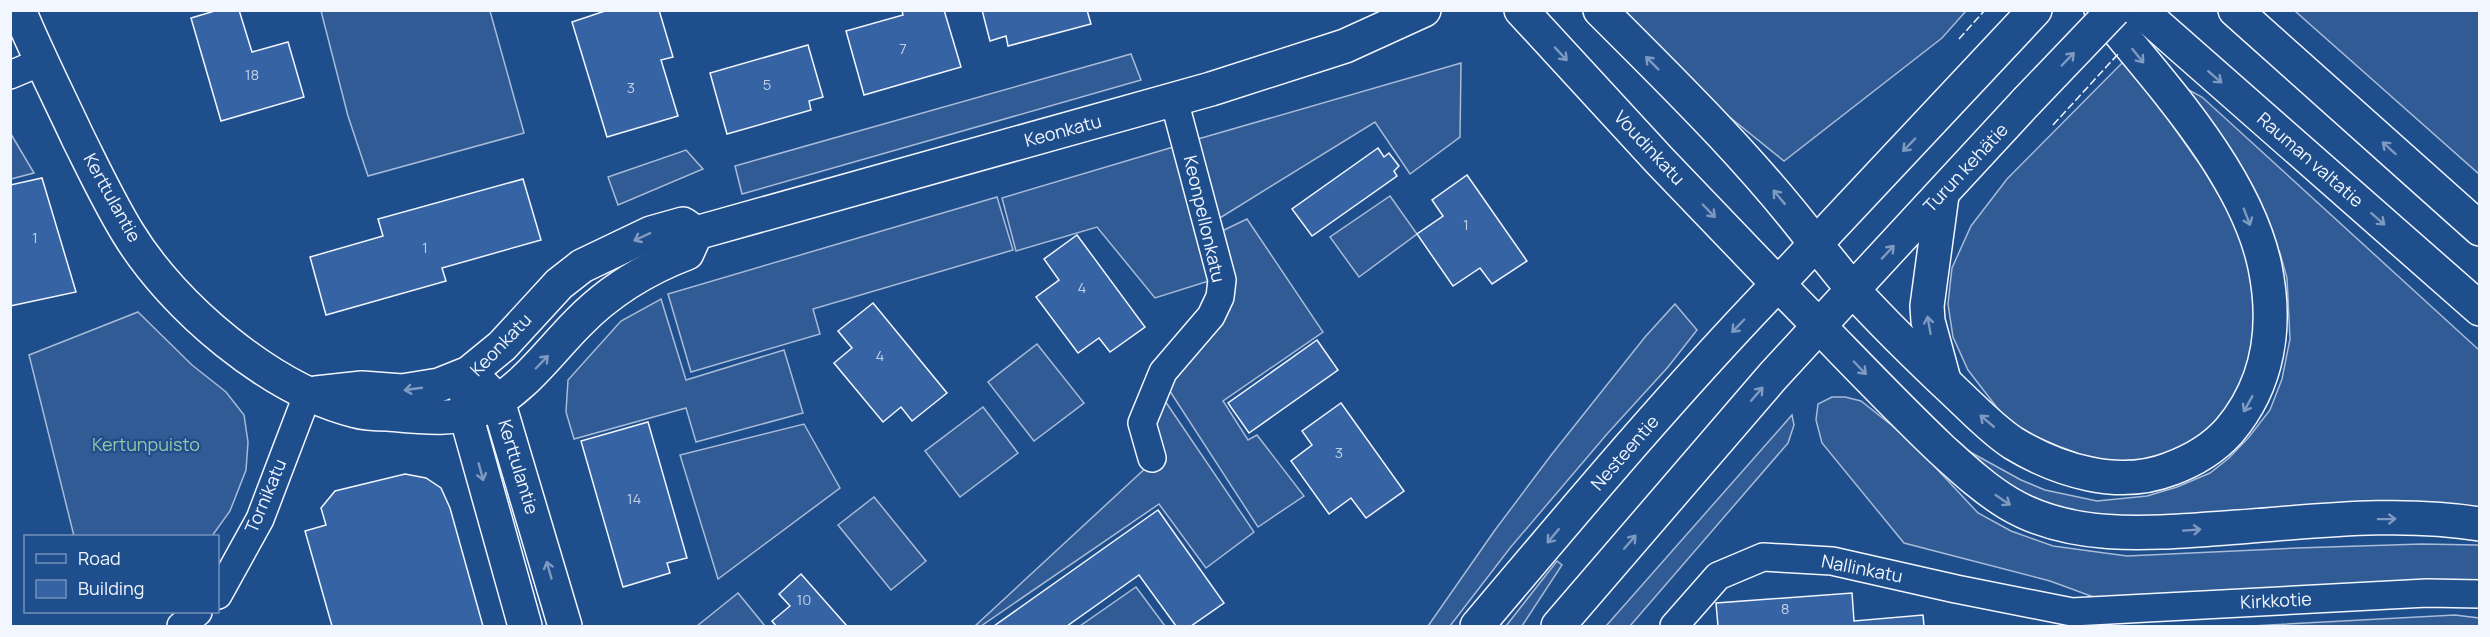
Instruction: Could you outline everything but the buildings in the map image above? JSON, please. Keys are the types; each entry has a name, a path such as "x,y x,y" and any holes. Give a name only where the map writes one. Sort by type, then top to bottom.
{"main road":[{"name":"Kerttulantie","path":"19,10 40,62 129,235 169,286 227,342 264,370 308,393 357,412 419,417 466,415 525,627"},
{"name":"Keonkatu","path":"696,233 1174,100 1345,46 1424,10"},
{"name":"Voudinkatu","path":"1521,10 1660,161 1912,421 1971,476 2006,502 2054,524 2122,532 2184,531 2334,520 2428,519 2480,524"},
{"path":"1600,10 1702,112 1780,198 1853,290 1944,382 2011,442 2048,460 2112,478 2157,474 2185,464 2222,439 2247,407 2263,373 2268,352 2270,308 2264,266 2245,211 2235,191 2192,122 2101,10"},
{"path":"1778,284 2035,10"},
{"name":"Turun kehätie","path":"1819,326 2114,10"},
{"name":"Rauman valtatie","path":"2140,10 2480,309"},
{"path":"2235,10 2480,229"},
{"path":"1942,195 1927,306 1934,347 1944,382"},
{"name":"Keonkatu","path":"683,224 696,233 687,253 659,263 627,281 602,299 539,365 498,401 466,415 469,373 502,346 560,284 582,266 651,233 683,224"},
{"name":"Nesteentie","path":"1477,627 1591,491 1729,335 1778,284"},
{"path":"1558,627 1765,385 1819,326"},
{"name":"Kerttulantie","path":"469,373 498,401 565,627"},
{"path":"308,393 362,388 402,390 439,385 469,373"}],"street":[{"path":"10,75 40,62"},
{"name":"Keonpellonkatu","path":"1152,458 1142,423 1162,372 1211,316 1220,297 1222,280 1174,100"},
{"name":"Tornikatu","path":"219,593 260,519 308,393"},
{"name":"Nallinkatu","path":"1674,627 1718,576 1763,557 1832,561 2072,612"},
{"name":"Kirkkotie","path":"2072,612 2427,592 2480,594"},
{"path":"181,627 197,613"}],"shaded area":[{"path":"321,11 490,11 524,133 368,176 348,116"},
{"path":"1624,11 1966,11 1942,38 1784,161 1676,74"},
{"path":"2295,11 2479,11 2479,174"},
{"path":"1131,54 1141,80 742,194 735,166"},
{"path":"2123,62 2159,106 2203,169 2231,216 2251,269 2256,301 2252,346 2241,384 2226,413 2204,436 2178,453 2147,460 2113,462 2085,456 2058,446 2028,433 2005,418 1968,370 1953,337 1948,304 1952,268 1971,226 2007,179"},
{"path":"1461,63 1460,137 1410,174 1375,122 1215,221 1191,141"},
{"path":"2185,88 2202,97 2479,350 2479,513 2174,523 2029,507 1961,447 2021,480 2045,490 2097,501 2147,496 2177,487 2210,473 2229,458 2249,437 2270,410 2282,379 2290,339 2287,278 2280,253 2262,215"},
{"path":"11,134 34,173 11,179"},
{"path":"1180,145 1215,279 1155,298 1097,227 1016,251 1002,198"},
{"path":"686,150 703,169 618,205 608,177"},
{"path":"1390,196 1417,234 1359,277 1330,237"},
{"path":"997,197 1013,250 813,309 820,334 691,372 668,294"},
{"path":"1247,219 1323,332 1223,401 1248,440 1257,435 1304,496 1258,527 1164,382 1228,313 1233,272 1220,232"},
{"path":"661,299 686,380 784,350 803,413 696,442 686,408 574,439 566,412 568,380 621,321"},
{"path":"1675,304 1697,330 1668,367 1607,434 1510,548 1450,626 1428,626 1552,454 1645,337"},
{"name":"Kertunpuisto","path":"138,312 192,365 226,392 244,415 248,442 246,470 230,511 213,535 74,535 29,355"},
{"path":"1037,344 1084,403 1034,441 988,382"},
{"path":"1161,395 1254,532 1206,568 1159,504 981,626 975,626 1150,464 1142,423"},
{"path":"1832,397 1861,401 1909,439 1978,513 2011,531 2053,546 2127,556 2422,544 2477,545 2479,546 2479,583 2099,599 2050,581 1904,543 1822,443 1816,420 1818,404"},
{"path":"983,407 1018,453 960,497 925,451"},
{"path":"1792,415 1794,425 1788,443 1630,626 1606,626"},
{"path":"804,424 840,488 718,579 680,455"},
{"path":"874,497 926,561 891,590 838,525"},
{"path":"1557,561 1562,565 1522,626 1506,626"},
{"path":"1136,587 1165,626 1080,626"},
{"path":"738,593 765,626 697,626"},
{"path":"2455,615 2479,618 2479,626 2251,626"}],"fence":[{"path":"1959,39 1985,10"},
{"path":"2053,125 2119,53"}]}
